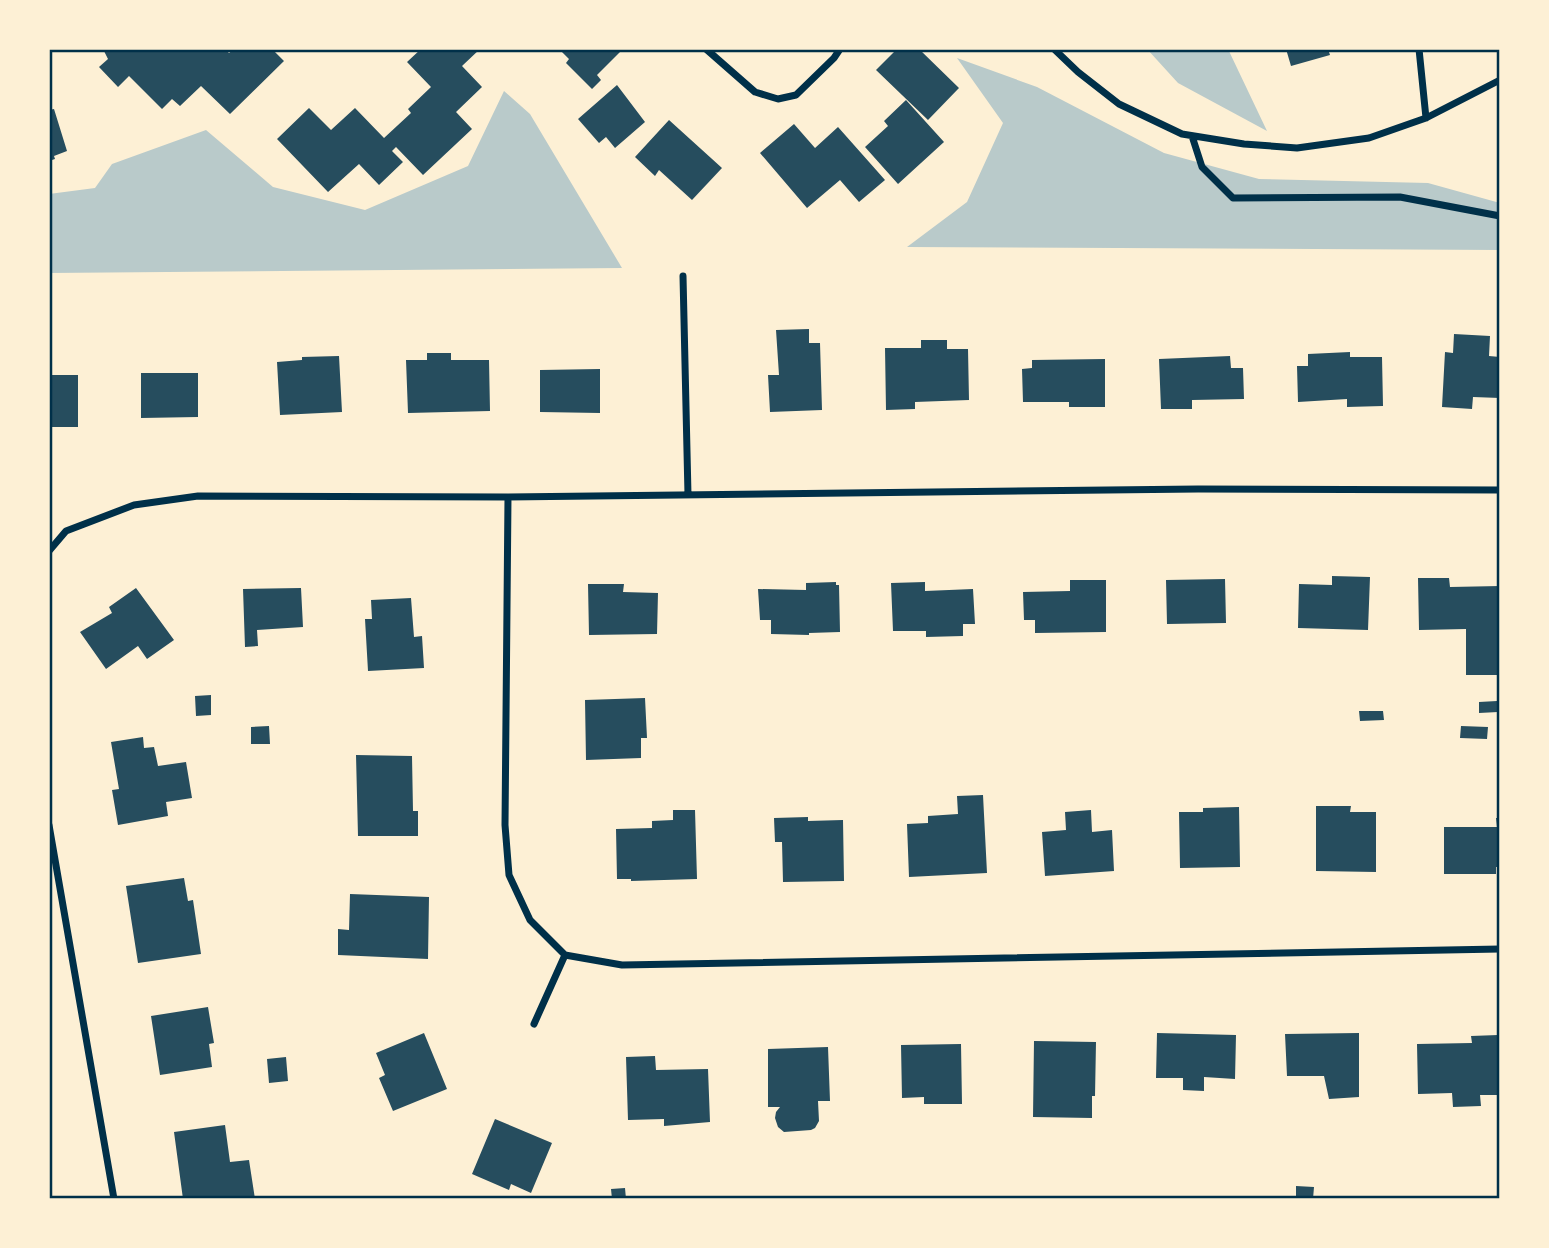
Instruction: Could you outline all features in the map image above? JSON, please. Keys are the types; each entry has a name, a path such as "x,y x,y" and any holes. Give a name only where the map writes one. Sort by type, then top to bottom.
{"street":[{"path":"706,49 755,92 778,99 796,94 840,49"},
{"path":"1054,49 1119,104 1182,134 1244,144 1297,148 1368,138 1426,118 1500,80"},
{"path":"1419,49 1426,118"},
{"path":"1192,136 1202,167 1233,198 1400,197 1500,216"},
{"path":"683,276 688,495"},
{"path":"49,551 66,531 134,505 198,496 508,497 1198,489 1500,490"},
{"path":"508,497 505,825 509,875 530,920 565,955 622,965 1500,949"},
{"path":"49,825 114,1199"},
{"path":"534,1024 565,955"}],"shaded area":[{"path":"1147,49 1228,49 1267,131 1178,83"},
{"path":"957,58 1037,87 1164,153 1259,179 1428,183 1500,203 1500,250 907,247 967,202 1003,123"},
{"path":"504,91 530,114 622,268 49,273 49,194 95,188 112,164 206,130 273,187 365,210 468,166"}],"building":[{"path":"103,49 225,49 229,53 234,49 272,49 284,61 230,114 201,86 180,106 172,99 162,109 129,76 118,87 99,67 108,59"},
{"path":"421,49 480,49 462,66 482,87 456,112 472,129 423,175 396,147 392,151 403,162 379,185 359,164 328,192 277,139 309,108 331,130 355,108 384,138 411,113 408,109 431,87 407,62"},
{"path":"559,49 623,49 597,75 601,80 592,89 566,63 569,59"},
{"path":"897,49 919,49 959,88 928,120 876,70"},
{"path":"1286,49 1328,49 1330,55 1291,66"},
{"path":"617,85 645,122 615,148 606,137 599,143 578,119"},
{"path":"906,100 944,142 898,184 865,147 888,126 884,121"},
{"path":"54,109 67,151 49,161 49,110"},
{"path":"669,120 722,168 692,200 659,170 655,176 635,157"},
{"path":"794,124 815,148 838,127 885,180 859,202 840,180 807,208 760,153"},
{"path":"809,329 809,343 820,343 822,410 770,412 768,375 779,375 776,330"},
{"path":"1454,334 1490,336 1489,356 1500,357 1500,398 1473,397 1472,409 1442,407 1445,352 1453,353"},
{"path":"921,340 947,340 947,349 968,349 969,400 915,402 915,409 886,410 885,348 921,348"},
{"path":"1350,352 1350,357 1382,357 1383,406 1347,407 1347,399 1298,402 1297,366 1308,366 1308,354"},
{"path":"427,353 451,353 451,360 489,360 490,411 408,413 406,360 427,360"},
{"path":"339,356 342,412 280,415 277,362 302,360 302,357"},
{"path":"1230,356 1231,368 1243,368 1244,399 1192,400 1192,409 1161,409 1159,359"},
{"path":"1105,359 1105,407 1069,407 1069,402 1023,402 1022,369 1032,368 1032,360"},
{"path":"49,369 52,369 52,375 78,375 78,427 49,427"},
{"path":"600,369 600,413 540,412 540,370"},
{"path":"141,373 198,373 198,417 141,418"},
{"path":"1332,576 1370,577 1368,630 1298,628 1299,584 1332,585"},
{"path":"1418,578 1449,578 1450,587 1500,586 1500,675 1466,675 1466,629 1419,630"},
{"path":"1225,579 1226,623 1167,624 1166,580"},
{"path":"1070,580 1106,580 1106,632 1035,633 1035,620 1024,620 1023,592 1070,591"},
{"path":"836,582 836,585 839,585 840,632 809,635 771,634 771,620 760,620 758,589 806,590 806,583"},
{"path":"925,582 925,591 973,589 975,624 963,624 963,636 926,637 926,631 893,631 891,583"},
{"path":"588,584 624,584 623,592 658,593 657,634 589,635"},
{"path":"136,588 174,640 147,659 138,646 106,669 80,632 112,613 109,607"},
{"path":"301,588 303,627 257,630 258,646 245,647 243,589"},
{"path":"411,598 414,637 422,636 424,668 368,671 365,619 372,619 371,600"},
{"path":"211,695 211,715 196,716 195,696"},
{"path":"645,698 647,738 641,738 641,758 586,760 585,700"},
{"path":"1497,701 1498,712 1479,713 1479,702"},
{"path":"1359,711 1383,711 1384,720 1360,721"},
{"path":"269,726 270,744 251,744 251,727"},
{"path":"1461,726 1488,727 1487,739 1460,738"},
{"path":"143,737 144,748 154,747 158,766 186,762 192,798 166,802 168,816 118,825 112,790 119,789 111,742"},
{"path":"356,755 412,756 413,811 418,811 418,836 358,836"},
{"path":"983,795 987,873 909,877 907,824 928,823 928,816 958,814 957,796"},
{"path":"1316,806 1351,806 1350,812 1376,812 1376,872 1316,871"},
{"path":"1239,807 1240,867 1180,868 1179,812"},
{"path":"673,810 695,810 697,879 617,879 616,829 652,828 652,821 673,820"},
{"path":"1091,810 1092,832 1112,830 1114,871 1045,876 1042,832 1066,830 1065,812"},
{"path":"808,817 808,821 843,820 844,881 783,882 782,842 775,842 774,818"},
{"path":"1496,818 1500,818 1500,867 1496,867 1496,874 1444,874 1444,827 1497,827"},
{"path":"184,878 188,901 193,900 201,954 138,963 126,886"},
{"path":"350,894 429,897 428,959 338,955 338,929 349,930"},
{"path":"208,1007 214,1043 209,1044 212,1067 160,1075 151,1016"},
{"path":"424,1033 447,1089 393,1111 379,1078 385,1075 376,1053"},
{"path":"1157,1033 1236,1035 1235,1079 1204,1077 1204,1091 1183,1090 1183,1078 1156,1078"},
{"path":"1359,1033 1359,1097 1329,1099 1324,1076 1287,1076 1285,1034"},
{"path":"1498,1035 1499,1095 1480,1095 1481,1106 1453,1107 1452,1093 1418,1094 1417,1044 1472,1043 1471,1036"},
{"path":"1034,1041 1096,1042 1092,1118 1033,1117"},
{"path":"961,1044 962,1104 924,1104 924,1097 902,1098 901,1045"},
{"path":"828,1047 830,1101 818,1101 819,1121 815,1128 784,1132 778,1127 775,1118 780,1107 768,1107 768,1049"},
{"path":"655,1056 656,1070 708,1069 710,1122 664,1126 664,1119 628,1120 626,1057"},
{"path":"286,1057 288,1081 269,1083 267,1059"},
{"path":"495,1119 552,1143 531,1193 511,1184 509,1190 472,1174"},
{"path":"225,1125 230,1162 249,1160 255,1199 183,1199 174,1132"},
{"path":"1296,1186 1314,1187 1313,1199 1296,1199"},
{"path":"625,1188 626,1199 612,1199 611,1189"}]}
